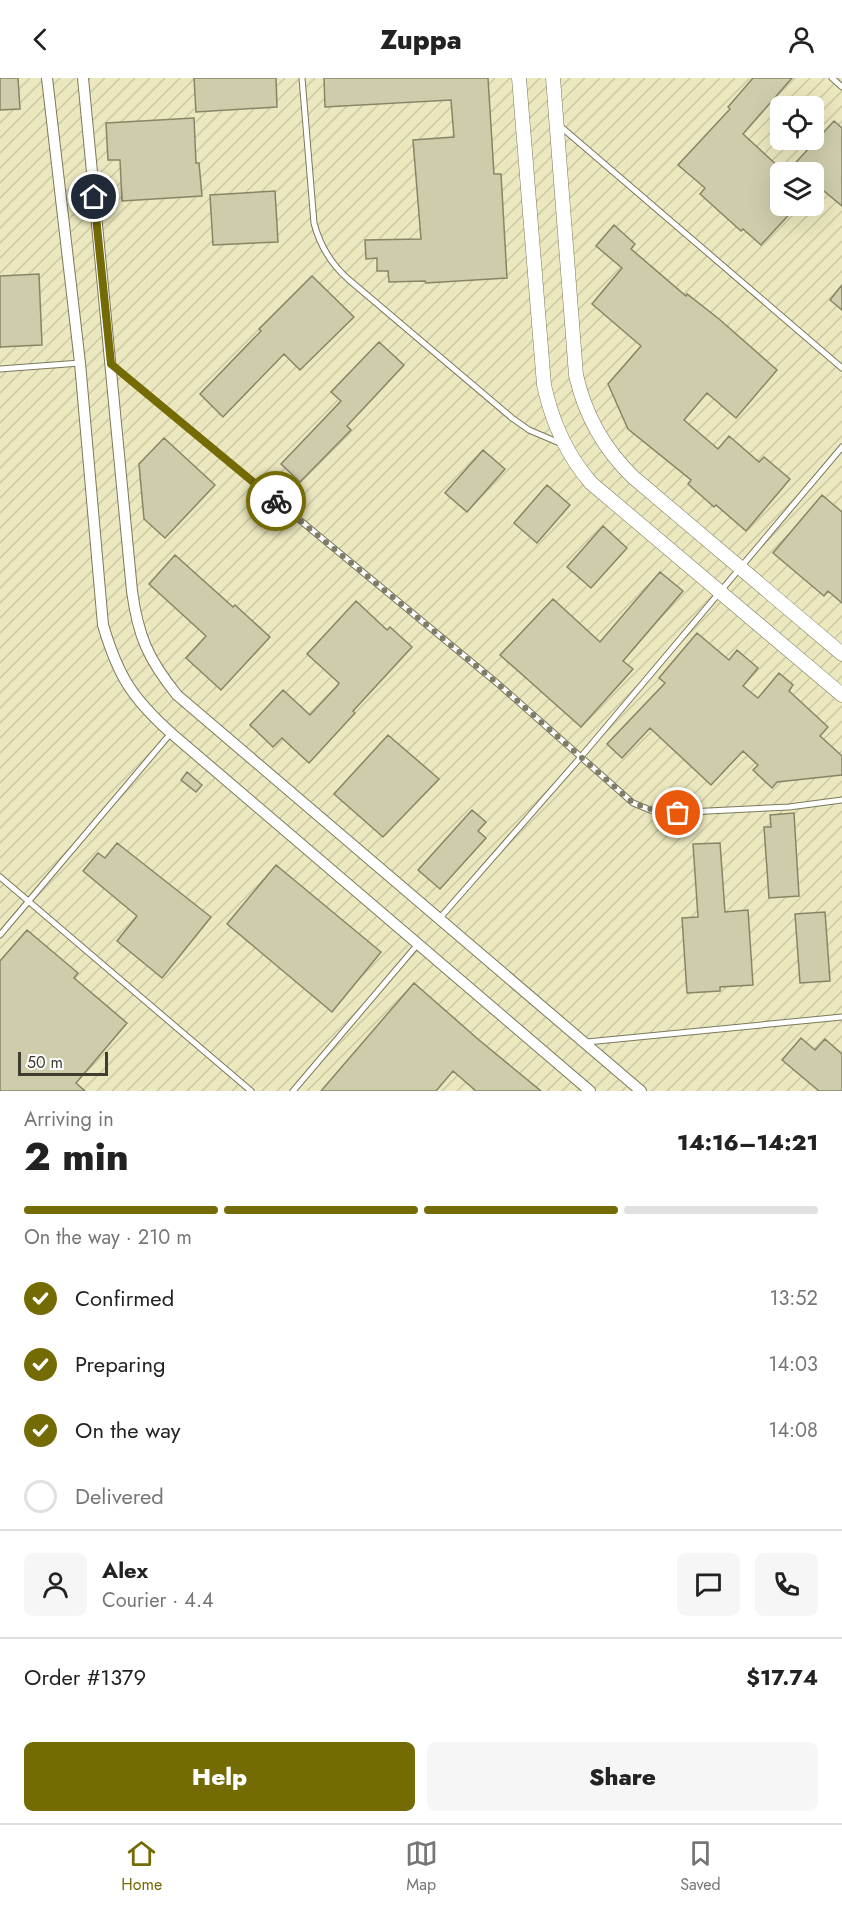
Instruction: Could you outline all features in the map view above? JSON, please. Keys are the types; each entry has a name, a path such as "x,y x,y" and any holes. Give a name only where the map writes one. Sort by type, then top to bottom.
{"street":[{"path":"48,78 80,363 103,625 112,656 127,686 147,711 171,733 590,1091"},
{"path":"83,78 136,619 145,647 159,672 177,695 641,1091"},
{"path":"519,78 544,385 552,416 564,446 591,483 842,695"},
{"path":"553,78 576,375 585,408 600,438 621,465 842,654"}],"lane":[{"path":"302,78 314,223 320,244 332,263 357,287 512,418 545,438 564,446"},
{"path":"832,78 842,87"},
{"path":"556,123 842,368"},
{"path":"0,369 80,363"},
{"path":"111,364 497,683 580,759 633,803 659,812 789,807 842,800"},
{"path":"439,919 580,759 842,447"},
{"path":"0,935 171,733"},
{"path":"0,877 251,1091"},
{"path":"293,1091 418,944"},
{"path":"584,1043 842,1017"}],"shaded area":[{"path":"0,78 842,78 842,1091 0,1091"}],"building":[{"path":"0,78 18,78 20,109 0,110"},
{"path":"194,78 276,78 277,107 196,112"},
{"path":"324,78 488,78 494,174 501,174 507,278 426,283 425,281 389,282 388,271 377,271 377,258 366,259 365,240 421,239 413,140 454,137 451,100 325,107"},
{"path":"753,78 792,78 776,96 770,96 770,103 743,134 773,162 770,162 770,216 788,216 761,245 743,229 741,231 700,194 705,188 678,165 730,109 728,107"},
{"path":"194,118 196,163 199,163 202,196 122,201 120,160 108,160 106,123"},
{"path":"834,121 842,128 842,206 824,191 824,162 796,162 807,150 824,150 824,132"},
{"path":"275,191 278,242 213,245 210,195"},
{"path":"614,225 635,244 631,249 686,296 687,294 719,319 777,370 736,418 707,393 684,420 718,449 729,436 759,462 764,457 790,479 746,531 716,505 714,507 688,484 691,480 628,429 608,384 641,346 592,304 622,268 596,246"},
{"path":"39,274 42,345 0,347 0,276"},
{"path":"312,276 354,317 300,370 284,354 223,417 200,394 261,331 259,329"},
{"path":"842,285 842,310 830,300"},
{"path":"379,342 404,365 347,426 351,430 300,482 281,464 341,401 331,392"},
{"path":"164,438 215,485 165,538 144,519 139,464"},
{"path":"483,450 505,469 467,512 445,493"},
{"path":"547,485 570,505 537,543 514,523"},
{"path":"822,495 842,512 842,603 828,591 824,596 773,553"},
{"path":"603,526 627,548 591,588 567,567"},
{"path":"175,555 270,637 221,690 186,658 206,636 149,584"},
{"path":"660,572 683,591 623,661 633,669 581,727 500,655 553,599 600,642"},
{"path":"356,601 387,630 390,627 412,647 309,763 282,738 273,747 250,725 283,690 310,715 337,686 339,683 307,654"},
{"path":"697,633 729,660 737,650 758,668 743,686 758,698 779,673 793,685 789,691 828,727 820,736 842,756 842,775 777,782 772,788 753,770 758,765 743,751 711,785 650,728 622,758 607,744 665,683 659,678"},
{"path":"388,735 439,779 383,837 334,794"},
{"path":"187,772 202,785 196,792 181,780"},
{"path":"472,810 486,822 478,831 486,838 440,889 418,870"},
{"path":"794,813 799,896 769,898 764,827 771,827 770,815"},
{"path":"117,843 211,917 162,978 117,941 137,916 83,871 98,853 105,858"},
{"path":"720,843 725,912 748,910 753,985 720,987 720,991 687,993 682,918 698,917 693,844"},
{"path":"276,865 381,952 332,1012 227,924"},
{"path":"825,912 830,981 800,983 795,914"},
{"path":"27,930 78,973 74,978 127,1023 76,1083 85,1091 0,1091 0,961"},
{"path":"414,983 541,1091 476,1091 453,1071 436,1091 321,1091"},
{"path":"801,1038 815,1050 825,1039 842,1054 842,1091 819,1091 782,1060"}],"way so far":[{"path":"276,501 497,683 580,759 633,803 659,812 678,813"}],"route":[{"path":"94,197 111,364 276,501"}]}
